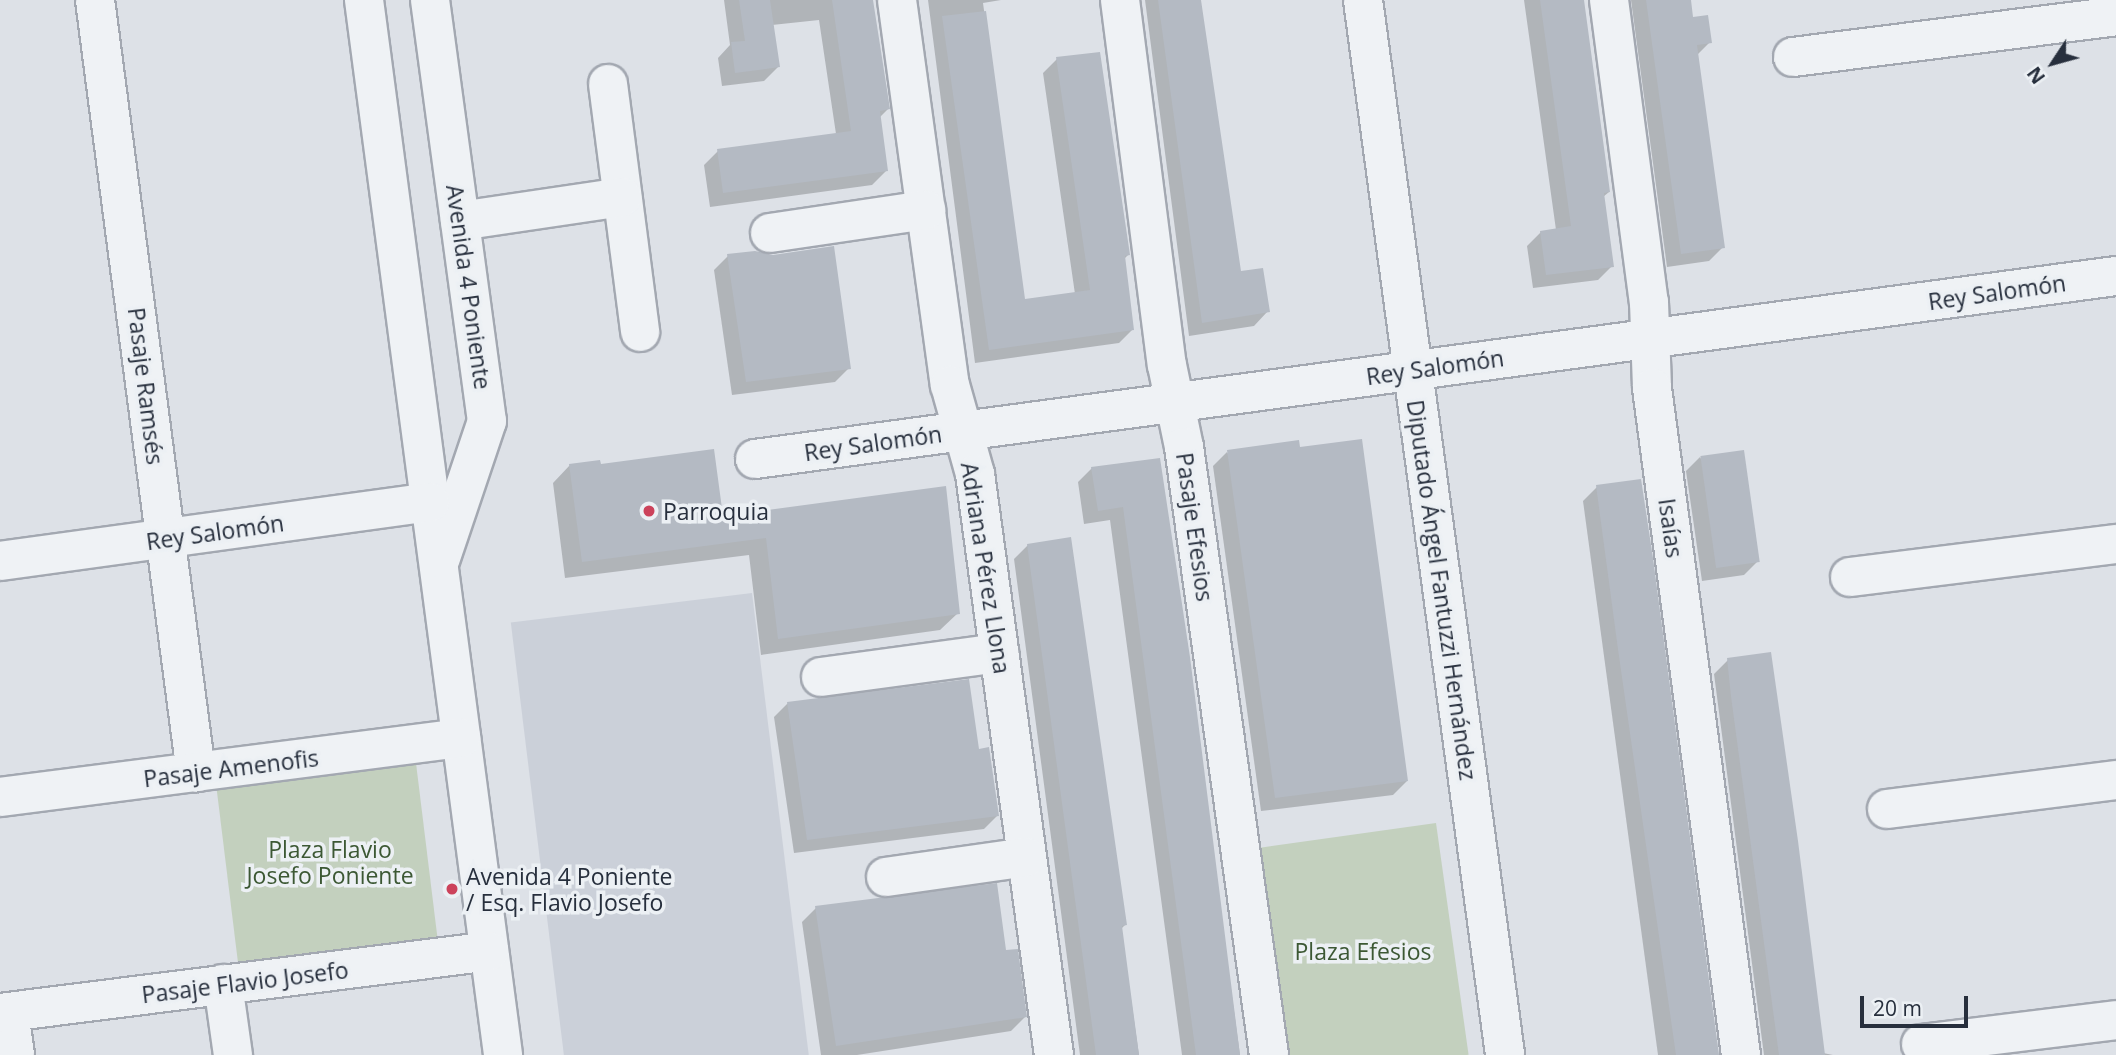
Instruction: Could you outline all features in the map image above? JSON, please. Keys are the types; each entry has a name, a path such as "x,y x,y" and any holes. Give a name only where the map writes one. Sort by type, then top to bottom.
{"street":[{"name":"Pasaje Ramsés","path":"95,0 196,772"},
{"name":"Avenida 4 Poniente","path":"364,0 503,1055"},
{"name":"Avenida 4 Poniente","path":"430,0 487,421 438,566"},
{"name":"Adriana Pérez Llona","path":"897,0 950,385 975,474 1054,1055"},
{"name":"Pasaje Efesios","path":"1120,0 1174,402 1269,1055"},
{"name":"Diputado Ángel Fantuzzi Hernández","path":"1363,0 1505,1055"},
{"name":"Isaías","path":"1609,0 1651,338 1652,388 1741,1055"},
{"path":"1793,57 2116,16"},
{"path":"608,84 640,332"},
{"path":"460,221 622,197"},
{"path":"770,233 926,210"},
{"name":"Rey Salomón","path":"755,458 2116,276"},
{"name":"Rey Salomón","path":"0,561 430,502"},
{"path":"1850,577 2116,544"},
{"path":"821,677 999,653"},
{"name":"Pasaje Amenofis","path":"0,797 461,738"},
{"path":"1887,809 2116,780"},
{"path":"886,877 1027,857"},
{"name":"Pasaje Flavio Josefo","path":"5,1012 489,951"},
{"path":"223,984 233,1055"},
{"path":"5,1012 15,1055"},
{"path":"1921,1044 2116,1020"}],"shaded area":[{"path":"752,593 809,1055 564,1055 511,623"}],"green space":[{"name":"Plaza Flavio Josefo Poniente","path":"415,755 438,946 239,970 215,779"},
{"name":"Plaza Efesios","path":"1436,823 1469,1055 1286,1055 1257,848"}],"building":[{"path":"739,0 770,0 780,67 735,73 731,42 745,41"},
{"path":"832,0 873,0 890,109 880,111 888,171 723,193 717,149 851,131"},
{"path":"1158,0 1201,0 1241,271 1263,268 1270,312 1202,323"},
{"path":"1540,0 1584,0 1610,192 1604,193 1614,267 1546,275 1540,231 1571,226"},
{"path":"1646,0 1691,0 1693,17 1708,15 1712,43 1697,45 1725,248 1681,254"},
{"path":"986,11 1025,299 1090,290 1056,57 1100,52 1130,255 1125,256 1134,330 989,350 942,16"},
{"path":"834,246 851,369 746,382 727,254 755,251 773,255"},
{"path":"1362,439 1408,781 1275,798 1227,450 1299,440 1300,447"},
{"path":"714,449 723,516 946,486 960,614 778,639 766,538 582,562 569,464 600,460 601,464"},
{"path":"1744,450 1760,562 1716,568 1700,456"},
{"path":"1160,458 1190,657 1240,1055 1196,1055 1123,507 1098,511 1091,467"},
{"path":"1641,479 1719,1055 1676,1055 1618,649 1596,485"},
{"path":"1071,537 1127,925 1122,926 1139,1055 1096,1055 1027,544"},
{"path":"1771,652 1825,1055 1779,1055 1727,658"},
{"path":"969,679 979,749 989,747 999,816 807,840 787,702"},
{"path":"997,883 1006,950 1018,949 1027,1017 836,1046 815,906"}],"place":[{"name":"Parroquia","path":"649,511"},
{"name":"Avenida 4 Poniente / Esq. Flavio Josefo","path":"452,889"}]}
